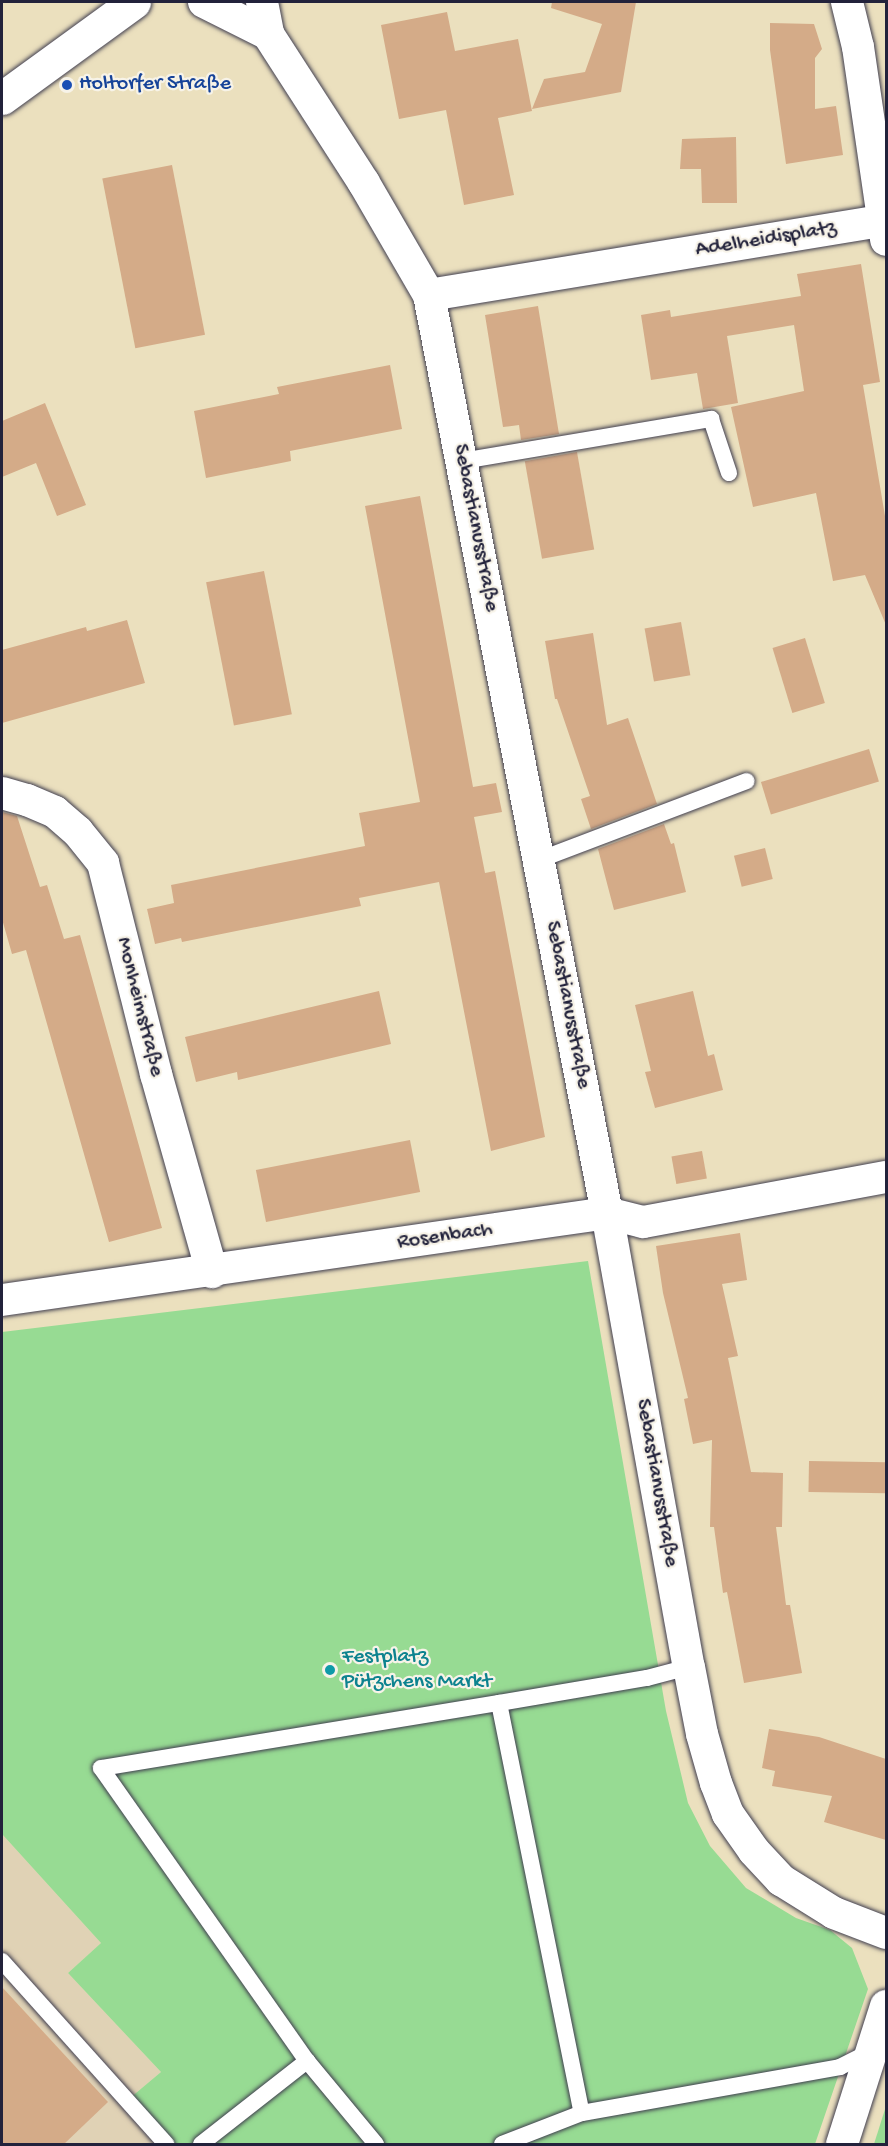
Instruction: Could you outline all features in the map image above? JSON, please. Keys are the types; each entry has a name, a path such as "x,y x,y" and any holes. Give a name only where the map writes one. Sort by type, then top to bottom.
{"street":[{"path":"2,98 134,2"},
{"path":"204,2 268,34"},
{"name":"Sebastianusstraße","path":"262,2 268,34 364,183 429,295 607,1213 689,1667 702,1734 716,1783 728,1814 754,1851 780,1880 825,1908 886,1933"},
{"name":"Adelheidisplatz","path":"429,295 885,231 858,47 847,2"},
{"name":"Monheimstraße","path":"2,793 27,800 55,812 78,832 103,863 156,1074 212,1272"},
{"name":"Rosenbach","path":"2,1300 212,1272 607,1213 643,1222 886,1176"},
{"path":"842,2145 886,2006"}],"lane":[{"path":"462,460 711,419 729,473"},
{"path":"538,860 747,781"},
{"path":"376,2145 307,2061 100,1768 647,1678 689,1667"},
{"path":"499,1703 582,2113"},
{"path":"2,1961 166,2145"},
{"path":"502,2145 582,2113 840,2067 872,2051"},
{"path":"201,2145 307,2061"}],"shaded area":[{"path":"2,1834 101,1943 68,1973 161,2072 130,2098 175,2144 2,2144"}],"green space":[{"name":"Festplatz Pützchens Markt","path":"588,1261 666,1711 688,1803 710,1846 746,1888 796,1918 830,1930 852,1948 868,1989 815,2144 175,2144 130,2098 161,2072 68,1973 101,1943 2,1834 2,1332"},
{"path":"886,2106 886,2144 874,2144"}],"building":[{"path":"552,2 636,2 621,92 532,109 544,79 585,72 602,24 551,8"},
{"path":"447,12 455,51 518,39 532,111 498,118 514,195 464,205 446,110 399,119 381,25"},
{"path":"770,23 814,24 822,49 815,58 815,109 836,106 843,155 786,164 770,50"},
{"path":"736,137 737,203 702,203 701,169 680,169 682,139"},
{"path":"172,165 205,335 135,348 102,179"},
{"path":"861,264 880,382 863,385 886,522 886,625 865,575 833,581 816,493 753,507 731,407 804,391 794,325 727,336 738,403 703,409 697,373 651,380 641,315 670,310 671,317 801,296 797,274"},
{"path":"538,306 559,434 521,440 519,425 503,427 485,315"},
{"path":"390,365 402,429 290,451 291,461 206,478 194,411 279,394 277,387"},
{"path":"45,403 86,505 57,516 36,463 2,477 2,421"},
{"path":"577,452 594,549 542,559 525,461"},
{"path":"420,496 473,787 496,783 502,812 474,817 485,873 495,871 545,1137 491,1151 439,882 359,898 361,906 182,942 181,938 155,944 147,909 174,903 171,885 365,846 359,813 420,802 365,506"},
{"path":"264,571 292,714 234,726 206,582"},
{"path":"127,620 145,683 2,723 2,650 86,627 87,631"},
{"path":"681,622 690,675 654,682 645,628"},
{"path":"593,633 607,725 628,718 657,804 591,829 581,799 590,796 557,699 555,699 545,641"},
{"path":"805,638 825,703 792,713 772,648"},
{"path":"869,749 879,782 771,815 761,782"},
{"path":"2,812 17,816 40,887 47,885 64,939 80,935 162,1228 109,1242 26,950 12,954 2,919"},
{"path":"664,824 671,844 674,843 686,892 614,910 598,849"},
{"path":"765,848 773,879 742,887 734,856"},
{"path":"379,991 391,1044 238,1080 237,1072 196,1082 185,1037"},
{"path":"693,991 708,1056 714,1054 723,1090 655,1108 645,1072 651,1071 635,1005"},
{"path":"410,1140 420,1192 266,1222 256,1170"},
{"path":"702,1151 707,1179 676,1184 671,1156"},
{"path":"740,1233 747,1280 722,1284 738,1356 728,1358 751,1472 783,1473 782,1527 776,1527 786,1605 790,1605 802,1673 744,1683 727,1592 723,1593 714,1527 710,1527 712,1440 693,1444 684,1399 688,1398 663,1293 656,1246"},
{"path":"809,1461 886,1462 885,1493 808,1492"},
{"path":"769,1729 819,1737 886,1759 886,1840 824,1822 832,1796 772,1786 775,1771 762,1768"},
{"path":"2,1987 108,2102 63,2145 2,2145"}],"place":[{"name":"Holtorfer Straße","path":"67,85"},
{"name":"Festplatz Pützchens Markt","path":"330,1670"}]}
